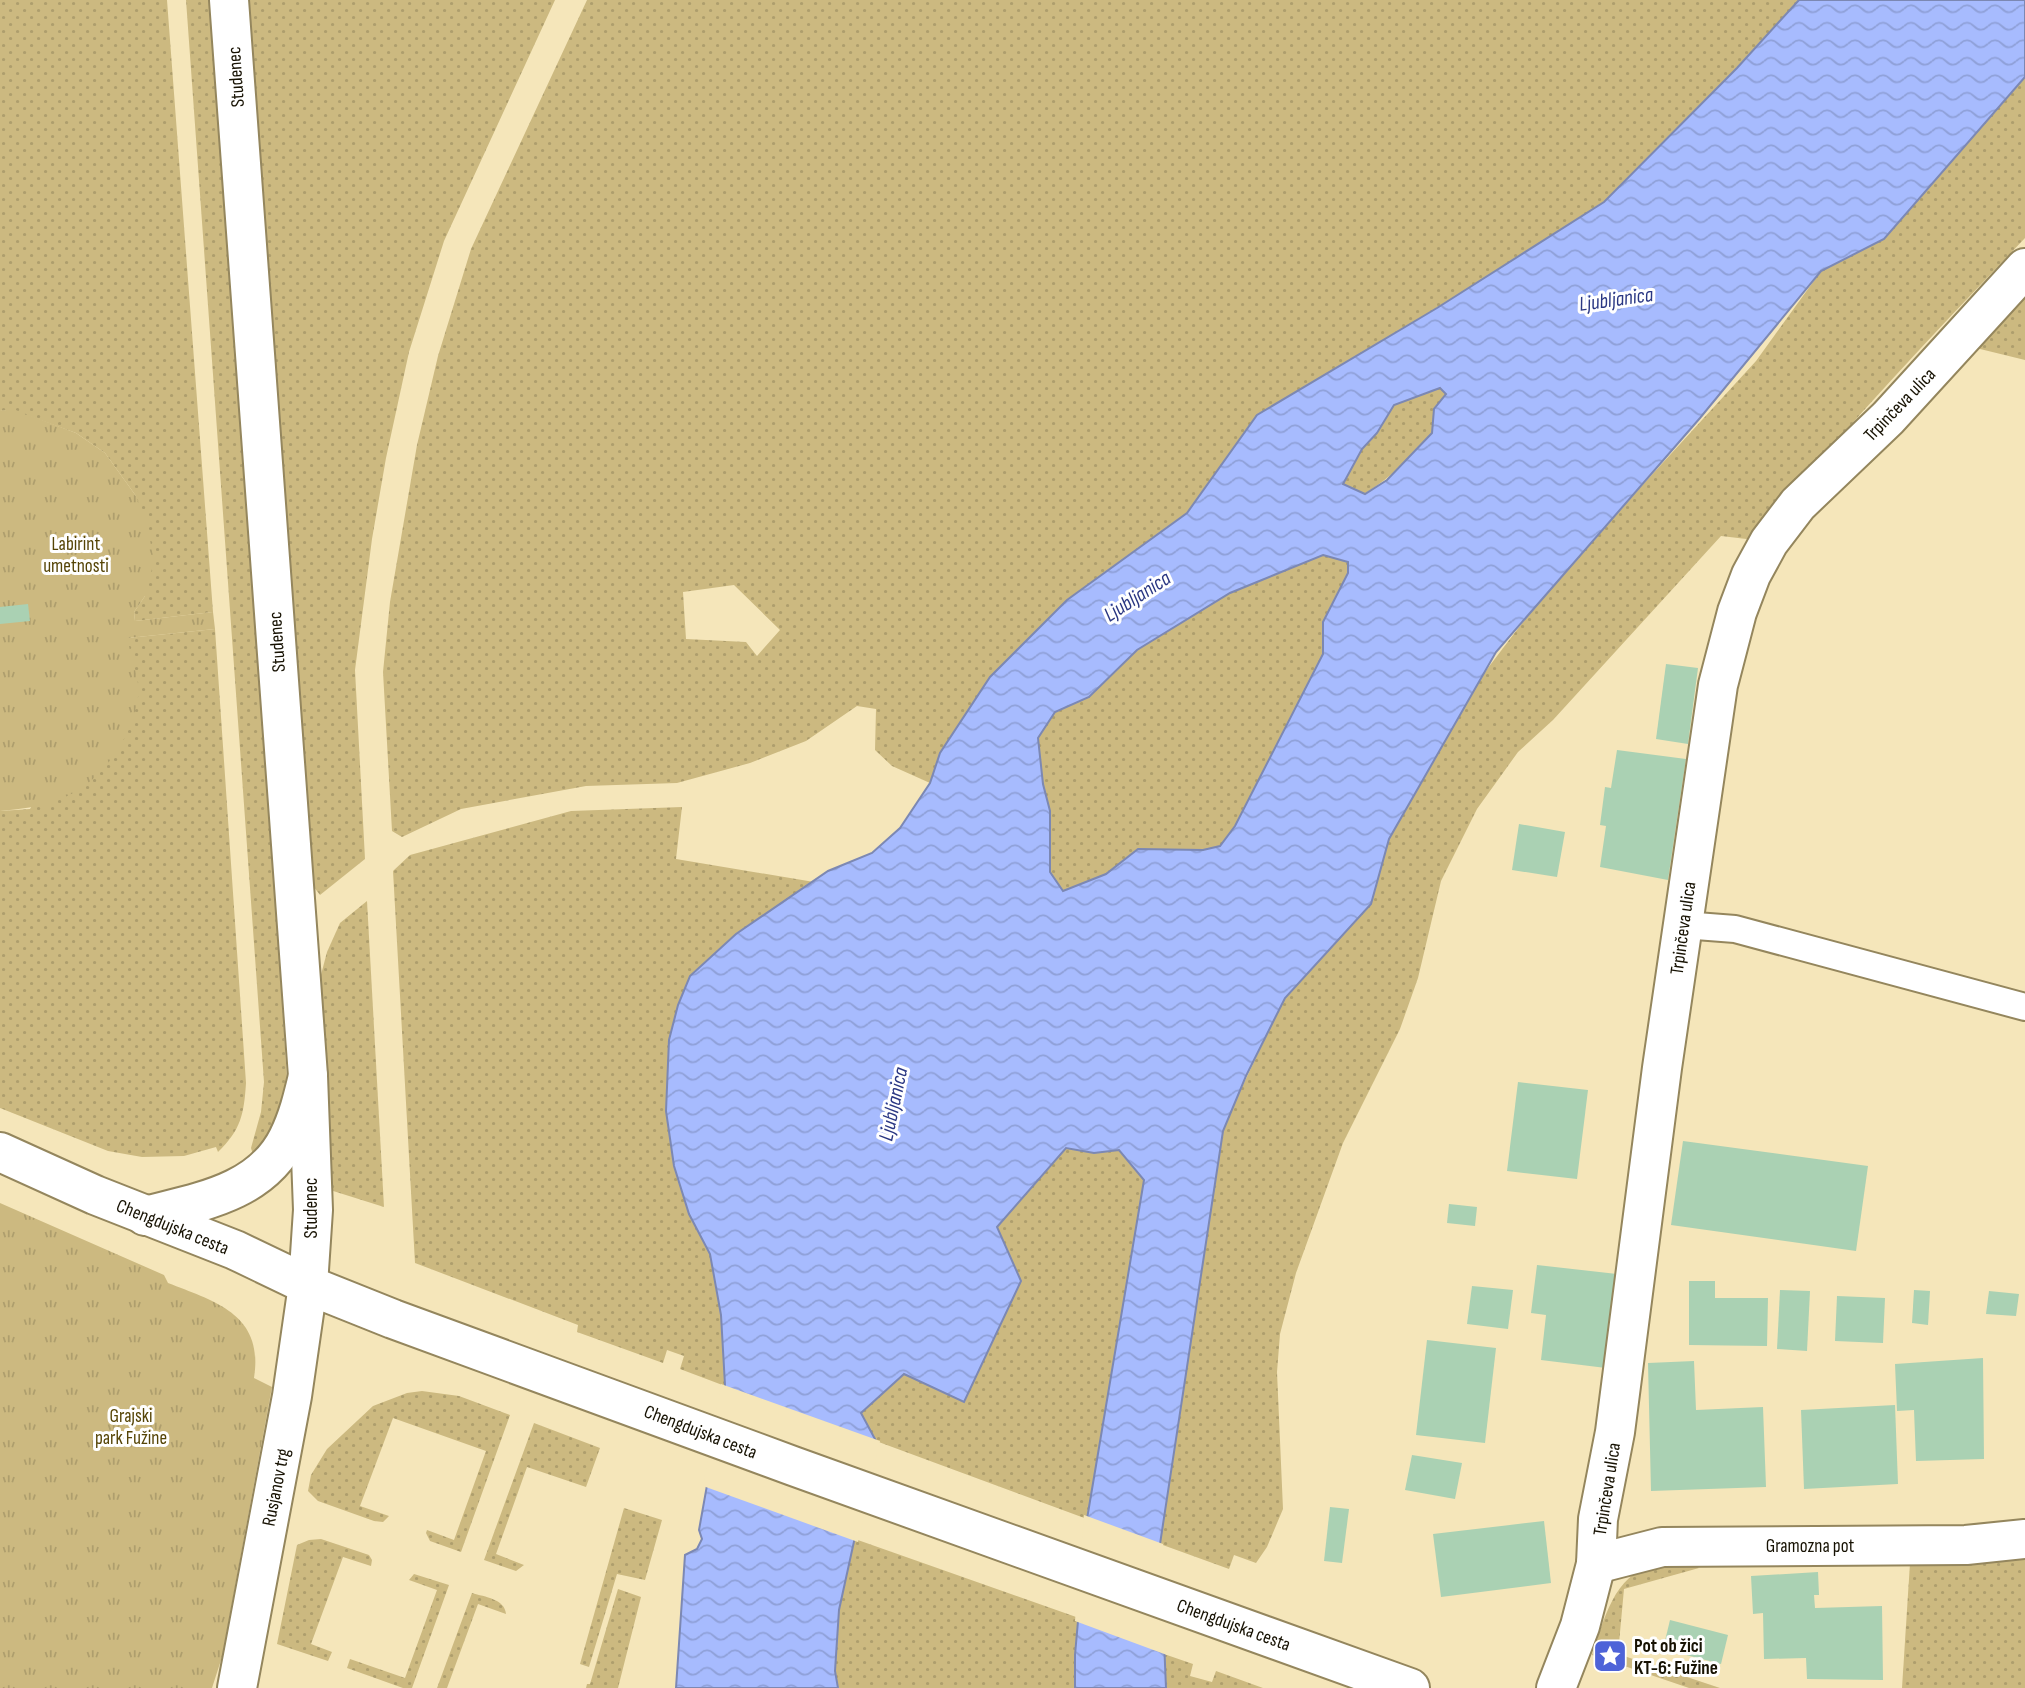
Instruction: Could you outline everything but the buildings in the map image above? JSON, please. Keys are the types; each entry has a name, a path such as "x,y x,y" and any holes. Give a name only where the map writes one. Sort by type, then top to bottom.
{"street":[{"name":"Studenec","path":"229,0 308,1076 313,1210 308,1285"},
{"name":"Trpinčeva ulica","path":"1556,1688 1580,1626 1597,1564 1598,1519 1615,1433 1628,1323 1718,685 1737,612 1751,575 1769,542 1798,504 1888,418 2025,268"},
{"path":"145,1216 223,1195 264,1171 287,1140 308,1076"},
{"name":"Chengdujska cesta","path":"0,1152 145,1216 235,1250 308,1285 393,1319 1410,1688"},
{"name":"Rusjanov trg","path":"237,1688 296,1377 308,1285"},
{"name":"Gramozna pot","path":"1597,1564 1662,1547 1966,1545 2025,1539"}],"lane":[{"path":"1683,925 1735,929 2025,1007"}],"green space":[{"path":"0,0 167,0 213,612 135,621 134,612 145,596 136,496 105,453 76,433 13,410 0,411"},
{"path":"186,0 214,0 252,527 287,1079 281,1118 254,1158 251,1148 261,1112 264,1082"},
{"path":"248,0 555,0 444,241 409,352 372,539 355,670 365,859 320,895 310,882"},
{"path":"587,0 1799,0 1737,68 1604,202 1437,308 1257,415 1187,513 1067,600 940,753 930,783 892,766 875,750 876,709 857,706 806,741 750,763 677,783 586,786 461,809 402,837 392,831 383,672 390,602 417,445 438,356 471,249","holes":["734,585 780,630 757,656 746,642 686,639 683,592"]},
{"path":"2025,74 2025,238 1852,423 1755,540 1721,536 1553,720 1518,752 1477,809 1441,881 1418,978 1400,1029 1343,1143 1296,1273 1280,1334 1277,1372 1283,1509 1267,1547 1256,1563 1234,1555 1229,1569 1160,1544 1222,1129 1285,997 1371,904 1389,839 1459,706 1551,585 1756,361 1821,271 1884,239"},
{"path":"2025,297 2025,360 1976,348"},
{"path":"1440,388 1446,394 1432,421 1432,432 1401,466 1364,494 1342,484 1362,449 1377,433 1394,405"},
{"name":"Labirint umetnosti","path":"13,409 76,433 105,453 136,496 147,524 154,561 145,596 134,612 135,621 213,612 215,629 128,638 138,682 138,697 129,729 112,759 87,783 58,800 0,811 0,411"},
{"path":"1323,555 1348,562 1348,573 1323,622 1323,654 1235,826 1220,846 1203,850 1139,849 1106,874 1063,891 1050,872 1050,811 1043,784 1038,738 1055,712 1089,697 1137,650 1230,593"},
{"path":"215,629 246,1083 244,1104 236,1129 218,1152 216,1147 184,1156 142,1157 108,1151 0,1108 0,811 30,809 128,638"},
{"path":"682,807 676,859 814,882 690,976 678,1005 669,1040 666,1111 674,1166 689,1214 710,1254 721,1315 725,1386 680,1369 684,1356 667,1350 663,1363 577,1332 578,1325 415,1263 393,871 410,855 571,811"},
{"path":"367,901 384,1207 330,1190 317,990 327,952 340,923"},
{"path":"1065,1148 1094,1153 1119,1150 1144,1180 1087,1519 876,1441 861,1413 904,1374 964,1402 1021,1281 997,1227"},
{"name":"Grajski park Fužine","path":"0,1203 164,1275 168,1283 204,1297 233,1314 244,1325 252,1339 254,1378 272,1387 222,1657 212,1688 0,1688"},
{"path":"422,1391 459,1396 510,1415 461,1552 430,1541 426,1533 427,1530 454,1540 486,1451 393,1418 360,1506 389,1516 383,1522 318,1501 308,1491 311,1475 327,1449 373,1406 407,1393"},
{"path":"534,1423 600,1448 586,1487 527,1467 496,1554 524,1565 516,1571 484,1560"},
{"path":"624,1508 662,1520 645,1580 617,1574 589,1667 580,1664"},
{"path":"321,1539 369,1555 372,1560 371,1566 343,1557 311,1644 332,1652 328,1661 277,1644 297,1545"},
{"path":"855,1539 1079,1618 1075,1688 838,1688 835,1650 837,1632 842,1594"},
{"path":"2025,1557 2025,1688 1902,1688 1910,1563"},
{"path":"1693,1563 1699,1568 1624,1589 1618,1654 1720,1688 1689,1688 1592,1655 1612,1601 1629,1578 1655,1565"},
{"path":"414,1574 449,1585 412,1688 403,1688 347,1668 350,1659 405,1678 437,1590 409,1580"},
{"path":"618,1589 641,1597 618,1688 586,1688 587,1684 590,1684"},
{"path":"472,1593 498,1602 506,1614 478,1604 447,1688 437,1688"},
{"path":"1164,1654 1193,1664 1190,1676 1212,1682 1216,1671 1263,1688 1166,1688"}],"water":[{"name":"Ljubljanica","path":"1799,0 2025,0 2025,77 1884,239 1821,271 1700,418 1496,652 1389,839 1371,904 1285,998 1246,1076 1223,1131 1160,1544 1166,1688 1075,1688 1075,1655 1087,1519 1144,1180 1119,1150 1094,1153 1066,1148 997,1227 1021,1281 964,1402 904,1374 861,1413 876,1441 839,1610 835,1671 838,1688 676,1688 685,1555 697,1549 702,1539 699,1530 725,1385 721,1315 710,1254 689,1214 674,1166 666,1111 669,1040 678,1005 690,976 736,934 828,871 872,853 900,828 930,783 940,753 990,677 1067,600 1187,513 1257,415 1437,308 1604,202 1737,68","holes":["1440,388 1446,394 1434,409 1432,433 1387,480 1365,494 1343,484 1362,449 1377,433 1394,405","1323,555 1348,562 1348,573 1323,622 1323,654 1235,826 1220,846 1203,850 1138,849 1106,874 1063,891 1050,872 1050,811 1043,784 1038,738 1055,712 1089,697 1137,650 1230,593"]}],"pier":[{"path":"721,1384 880,1441 858,1542 703,1486"},
{"path":"1084,1515 1163,1544 1167,1655 1075,1621"}],"place":[{"name":"Pot ob žici KT-6: Fužine","path":"1610,1656"}]}
